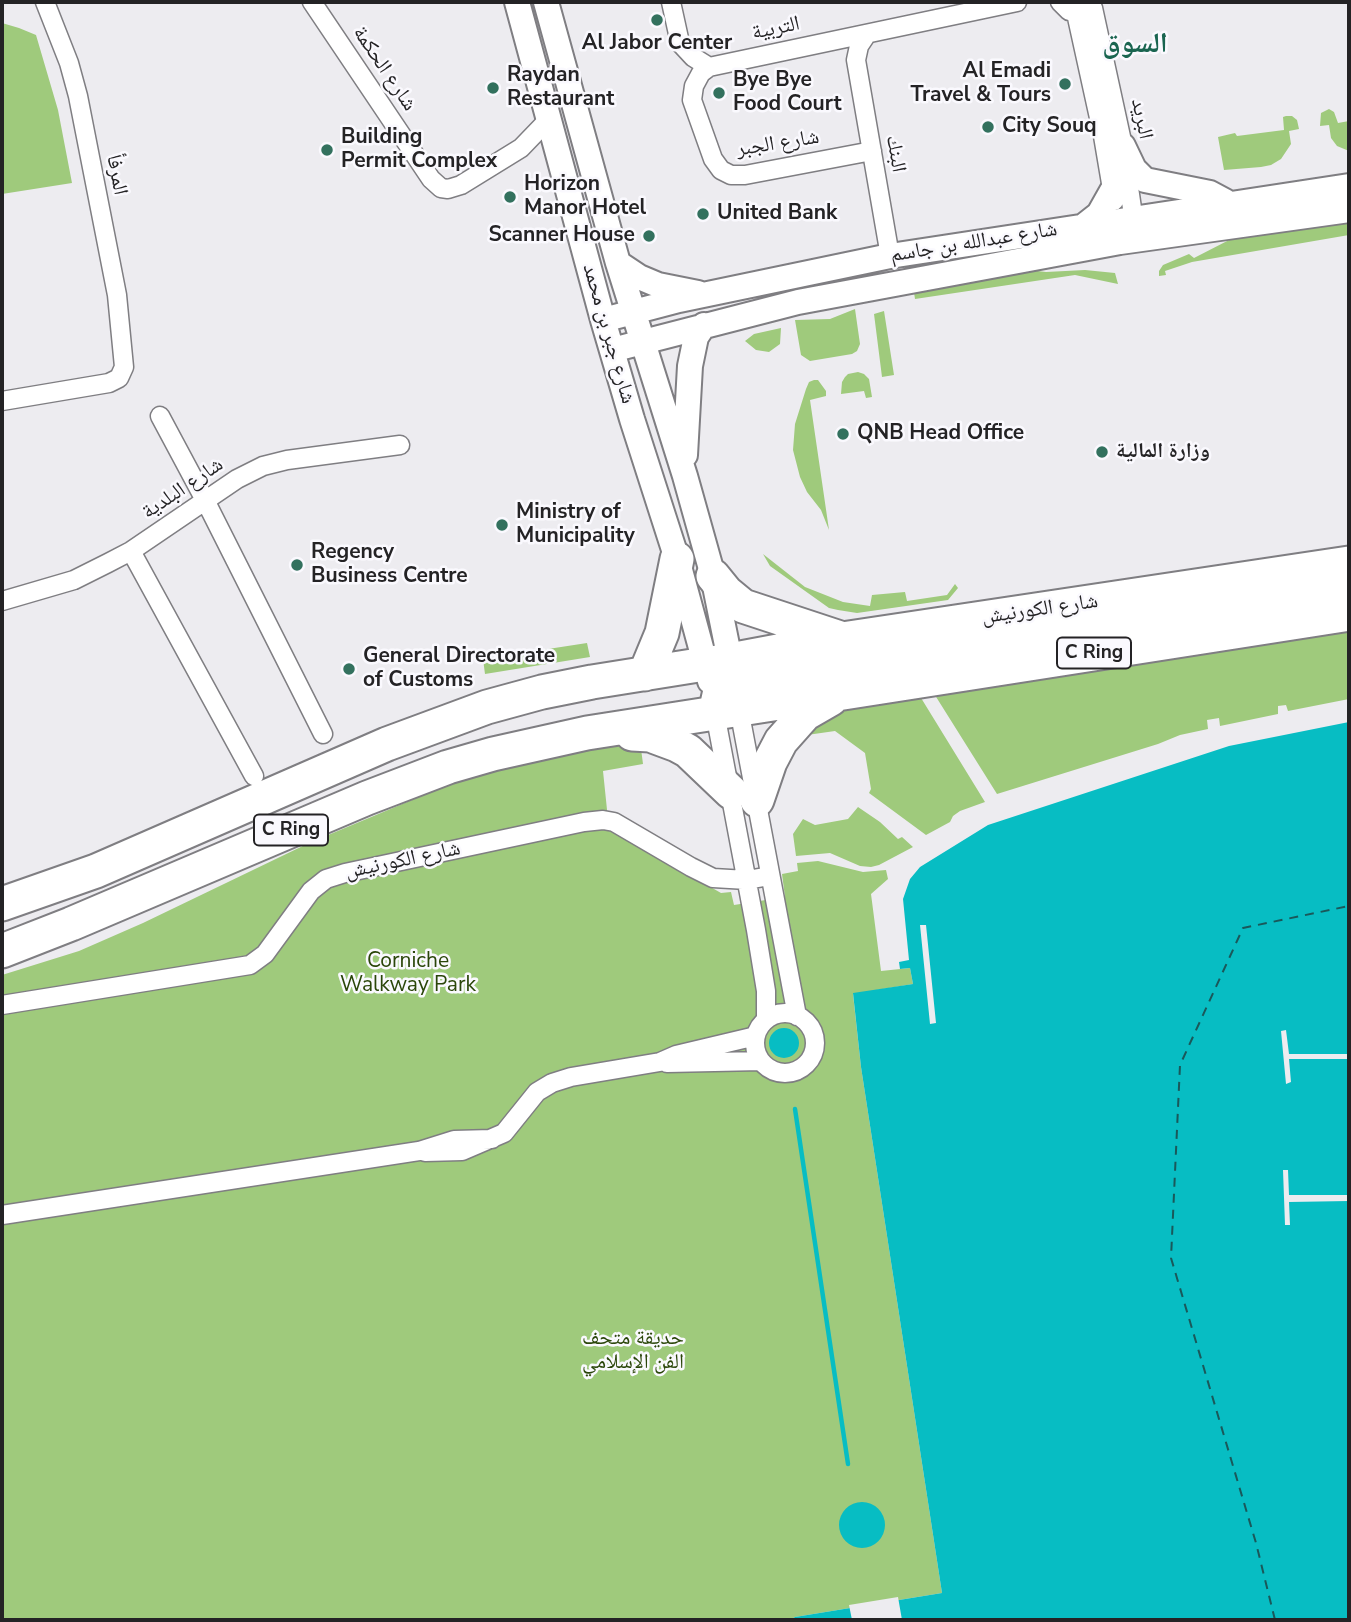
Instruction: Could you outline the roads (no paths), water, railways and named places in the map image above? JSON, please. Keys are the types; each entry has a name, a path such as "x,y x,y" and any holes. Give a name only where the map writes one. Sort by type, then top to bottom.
{"highway":[{"path":"645,674 662,633 677,559"},
{"name":"شارع الكورنيش","path":"2,951 448,766 587,733 723,686 842,639 1349,563"},
{"path":"713,576 734,600 743,606 842,639"},
{"path":"191,873 212,854 236,838 315,799 411,759 521,725 577,712 691,694 723,686 1349,586"},
{"name":"شارع الكورنيش","path":"2,904 96,871 387,744 487,708 542,692 645,674 723,686 839,694 1349,614"},
{"path":"587,733 650,735 671,742 688,751 744,796 781,741 805,714 839,694"},
{"path":"2,920 96,871"}],"street":[{"name":"المرفأ","path":"2,401 114,381 122,373 124,361 117,295 78,96 45,2"},
{"name":"شارع الحكمة","path":"312,2 431,179 441,188 448,189 461,184 521,148"},
{"name":"شارع جبر بن محمد","path":"517,2 632,419 677,559 723,686"},
{"name":"شارع جبر بن محمد","path":"546,2 618,263 685,476 713,576 723,686"},
{"path":"671,2 680,43 693,57 709,67"},
{"name":"التربية","path":"709,67 1017,2"},
{"path":"1060,2 1069,11 1089,8"},
{"name":"البريد","path":"1089,8 1124,146 1127,230"},
{"name":"البريد","path":"1089,8 1112,191 1127,230"},
{"path":"856,60 859,46 867,34"},
{"path":"835,40 848,47 856,60"},
{"name":"البنك","path":"856,60 890,256"},
{"name":"شارع الجبر","path":"709,67 697,79 692,100 713,159 716,165 727,173 745,175 872,151"},
{"path":"521,148 548,120"},
{"path":"1124,146 1134,169 1145,180 1210,193 1229,203"},
{"path":"521,148 541,151 559,159"},
{"name":"شارع عبدالله بن جاسم","path":"612,350 798,302 1127,230 1229,203 1349,186"},
{"path":"1085,225 1099,214 1112,191"},
{"name":"شارع عبدالله بن جاسم","path":"603,320 890,256 1085,225 1127,230 1349,210"},
{"path":"618,263 639,277 658,285 687,292 712,294"},
{"path":"685,476 690,366 696,337 704,325"},
{"path":"160,416 323,734"},
{"name":"شارع البلدية","path":"2,601 74,580 131,551 249,472 275,462 400,445"},
{"path":"131,551 254,776"},
{"path":"723,686 744,796 770,876 797,1016"},
{"path":"660,1062 761,1028 781,1014 797,1016 805,1021 814,1036 813,1055 801,1069 787,1073 773,1070 761,1061 757,1053 761,1028 766,991 747,880 744,796 723,686"},
{"name":"شارع الكورنيش","path":"2,1005 250,965 265,954 310,891 326,879 593,820 604,820 623,826 713,878 747,880 770,876"},
{"path":"2,1215 419,1151 451,1153 472,1148 504,1133 537,1092 571,1076 660,1062 685,1064 761,1061"}],"water":[{"path":"1349,722 1349,1620 790,1620 942,1593 861,1067 853,993 913,984 910,968 900,969 899,962 909,960 903,899 910,879 920,867 988,825 1229,746"},
{"path":"784,1028 795,1032 799,1043 795,1054 784,1058 773,1054 769,1043 773,1032"},
{"path":"862,1502 878,1509 885,1525 878,1541 862,1548 846,1541 839,1525 846,1509"}],"waterway":[{"path":"795,1109 848,1464"}],"place":[{"name":"Al Jabor Center","path":"657,20"},
{"name":"Al Emadi Travel & Tours","path":"1065,84"},
{"name":"Raydan Restaurant","path":"493,88"},
{"name":"Bye Bye Food Court","path":"719,93"},
{"name":"City Souq","path":"988,127"},
{"name":"Building Permit Complex","path":"327,150"},
{"name":"Horizon Manor Hotel","path":"510,197"},
{"name":"United Bank","path":"703,214"},
{"name":"Scanner House","path":"649,236"},
{"name":"QNB Head Office","path":"843,434"},
{"name":"وزارة المالية","path":"1102,452"},
{"name":"Ministry of Municipality","path":"502,525"},
{"name":"Regency Business Centre","path":"297,565"},
{"name":"General Directorate of Customs","path":"349,669"}],"district":[{"name":"السوق","path":"1135,45"}],"park label":[{"name":"Corniche Walkway Park","path":"408,974"},
{"name":"حديقة متحف الفن الإسلامي","path":"633,1351"}]}
